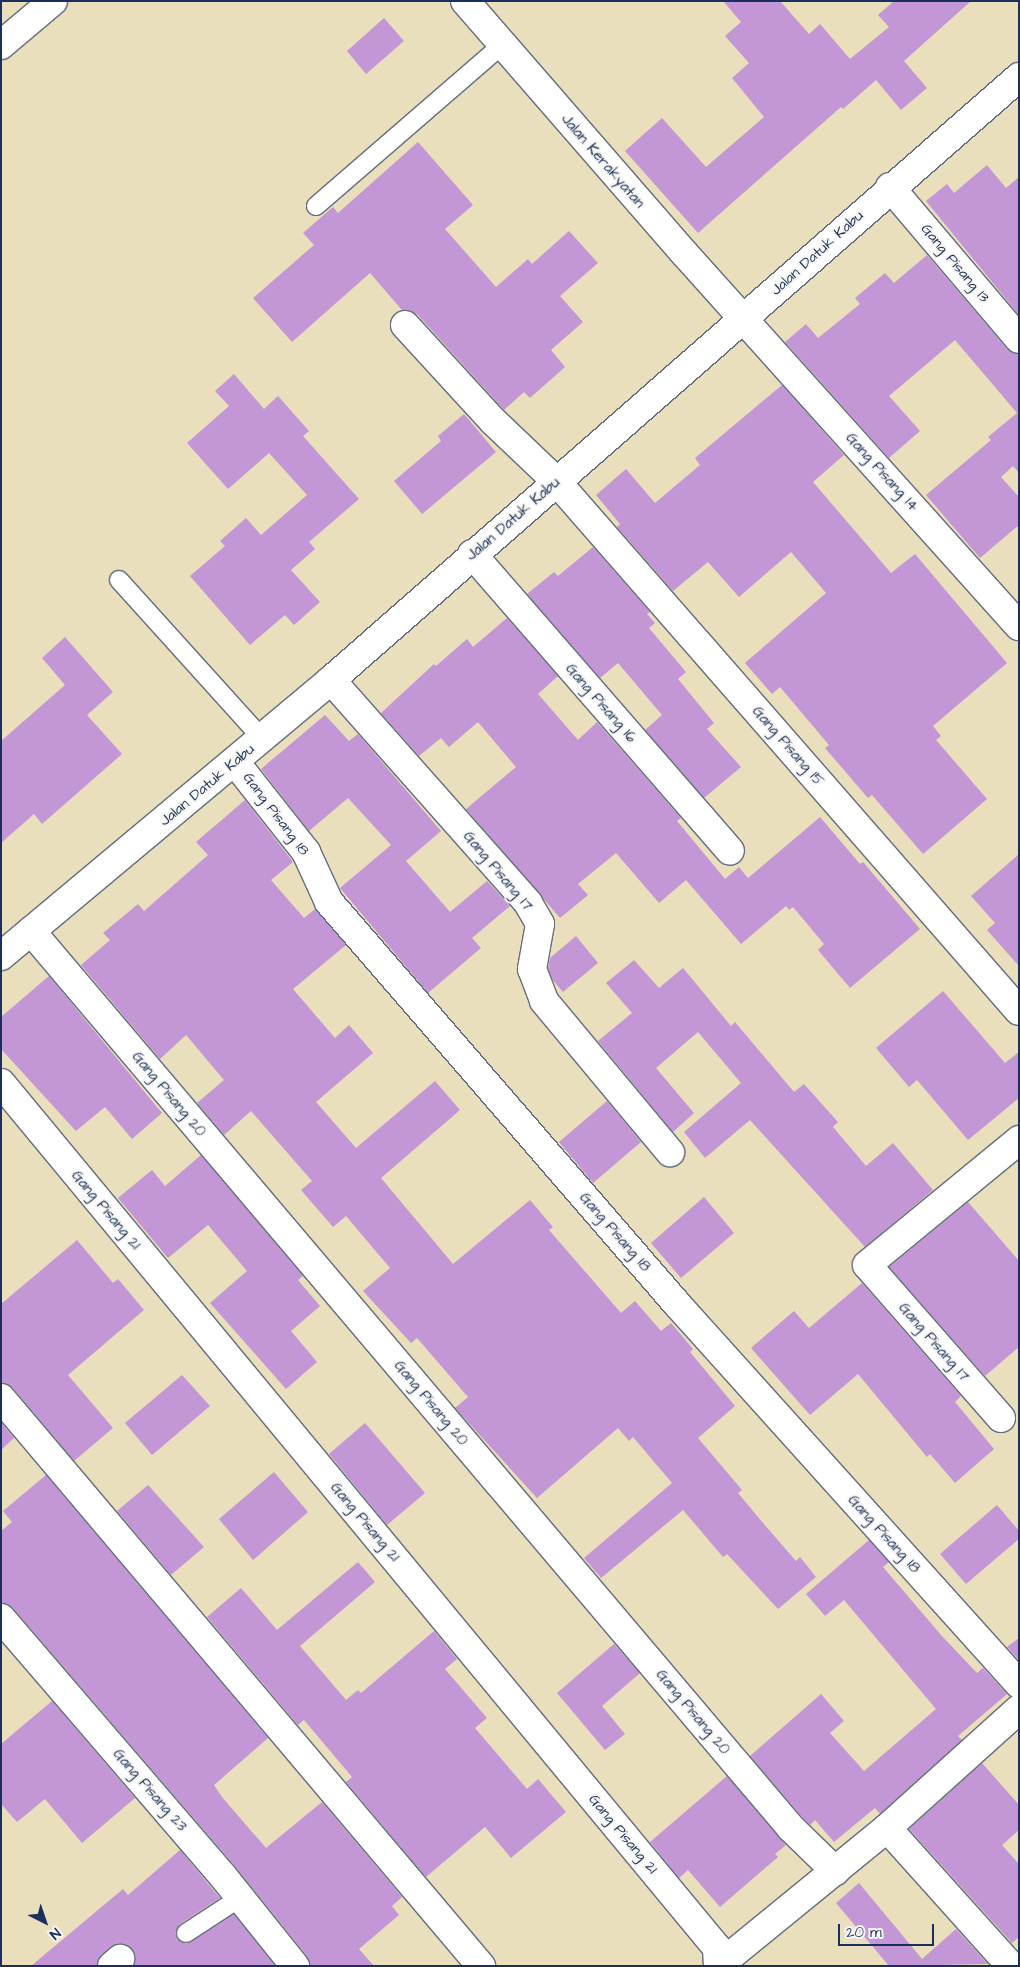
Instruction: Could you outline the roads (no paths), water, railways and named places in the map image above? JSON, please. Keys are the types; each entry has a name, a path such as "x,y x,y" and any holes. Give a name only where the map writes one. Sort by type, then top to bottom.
{"street":[{"path":"1,45 53,1"},
{"name":"Jalan Kerakyatan","path":"465,1 745,318"},
{"name":"Jalan Datuk Kabu","path":"1,956 331,680 472,554 745,318 890,187 1019,77"},
{"name":"Gang Pisang 13","path":"890,187 1019,339"},
{"name":"Gang Pisang 14","path":"745,318 1019,626"},
{"name":"Gang Pisang 15","path":"405,325 493,421 557,482 1019,1011"},
{"name":"Gang Pisang 16","path":"472,554 730,851"},
{"name":"Gang Pisang 17","path":"331,680 528,904 540,924 532,969 544,1001 670,1152"},
{"name":"Gang Pisang 18","path":"235,762 306,852 329,902 677,1304 1019,1684"},
{"name":"Gang Pisang 20","path":"31,931 791,1828 835,1871"},
{"name":"Gang Pisang 21","path":"1,1084 717,1948 718,1965"},
{"name":"Gang Pisang 17","path":"1001,1418 867,1265 1019,1140"},
{"path":"1,1398 481,1966"},
{"name":"Gang Pisang 23","path":"1,1618 240,1897 295,1966"},
{"path":"718,1965 887,1828 1019,1710"},
{"path":"887,1828 1011,1966"}],"lane":[{"path":"316,206 502,45"},
{"path":"120,580 262,738"},
{"path":"186,1933 240,1897"}]}
